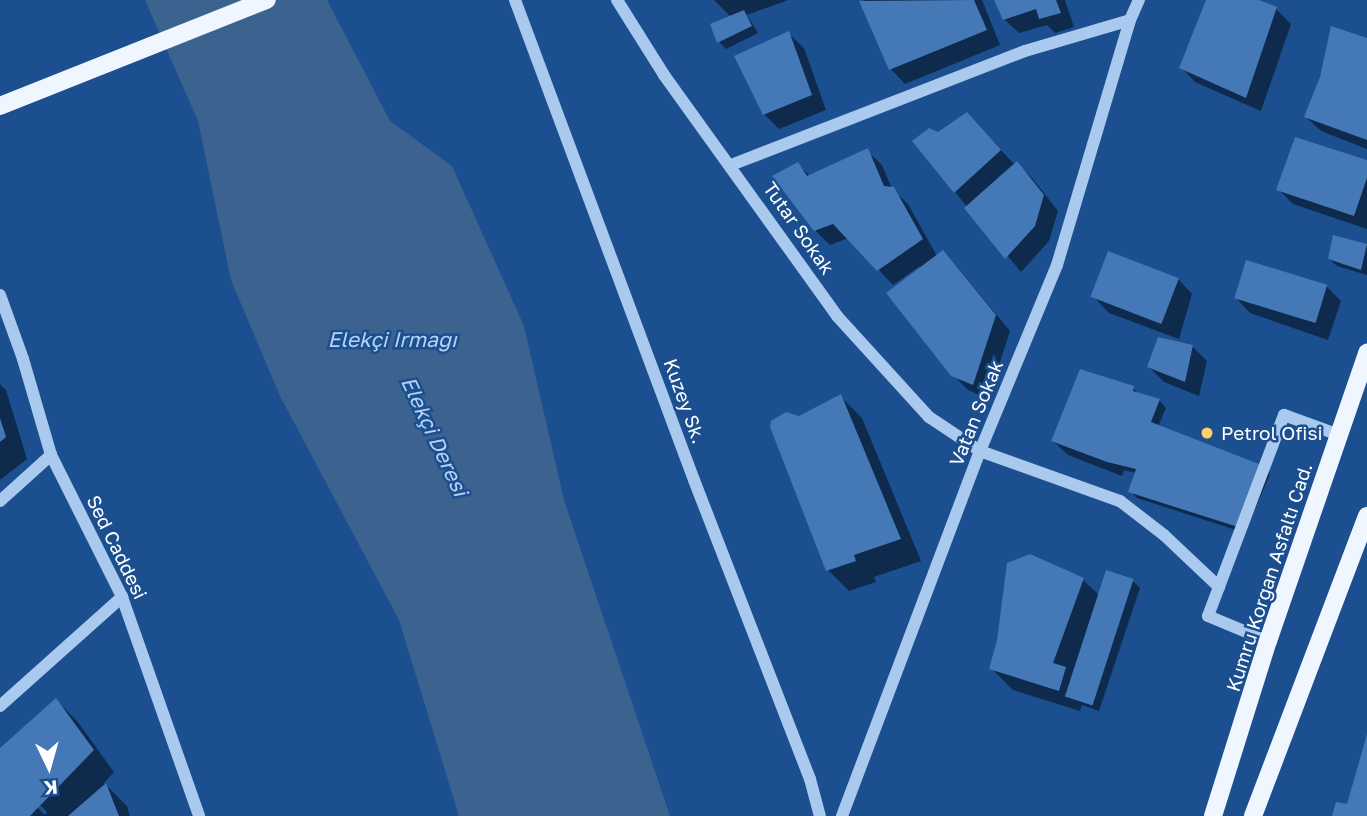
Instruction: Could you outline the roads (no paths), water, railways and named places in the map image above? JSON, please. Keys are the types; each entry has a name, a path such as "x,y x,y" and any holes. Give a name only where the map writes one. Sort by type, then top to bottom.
{"main road":[{"path":"0,106 267,0"},
{"name":"Kumru Korgan Asfaltı Cad.","path":"1213,816 1268,641 1367,353"},
{"path":"1253,816 1367,516"}],"street":[{"name":"Kuzey Sk.","path":"514,0 694,480 810,779 820,816"},
{"name":"Tutar Sokak","path":"617,0 664,75 837,316 929,417 981,451 1121,501 1164,535 1219,587"},
{"name":"Vatan Sokak","path":"842,816 981,451 1057,265 1130,20 1139,0"},
{"path":"731,165 1025,51 1130,20"},
{"name":"Sed Caddesi","path":"0,296 23,359 51,455 122,597 199,816"},
{"path":"1268,641 1208,616 1283,415 1339,435"},
{"path":"0,501 51,455"},
{"path":"0,706 122,597"}],"water":[{"name":"Elekçi Irmağı","path":"145,0 327,0 390,121 452,166 524,326 564,500 670,816 459,816 399,620 280,396 231,280 198,121"}],"place":[{"name":"Petrol Ofisi","path":"1207,433"}],"water label":[{"name":"Elekçi Deresi","path":"435,436"}]}
